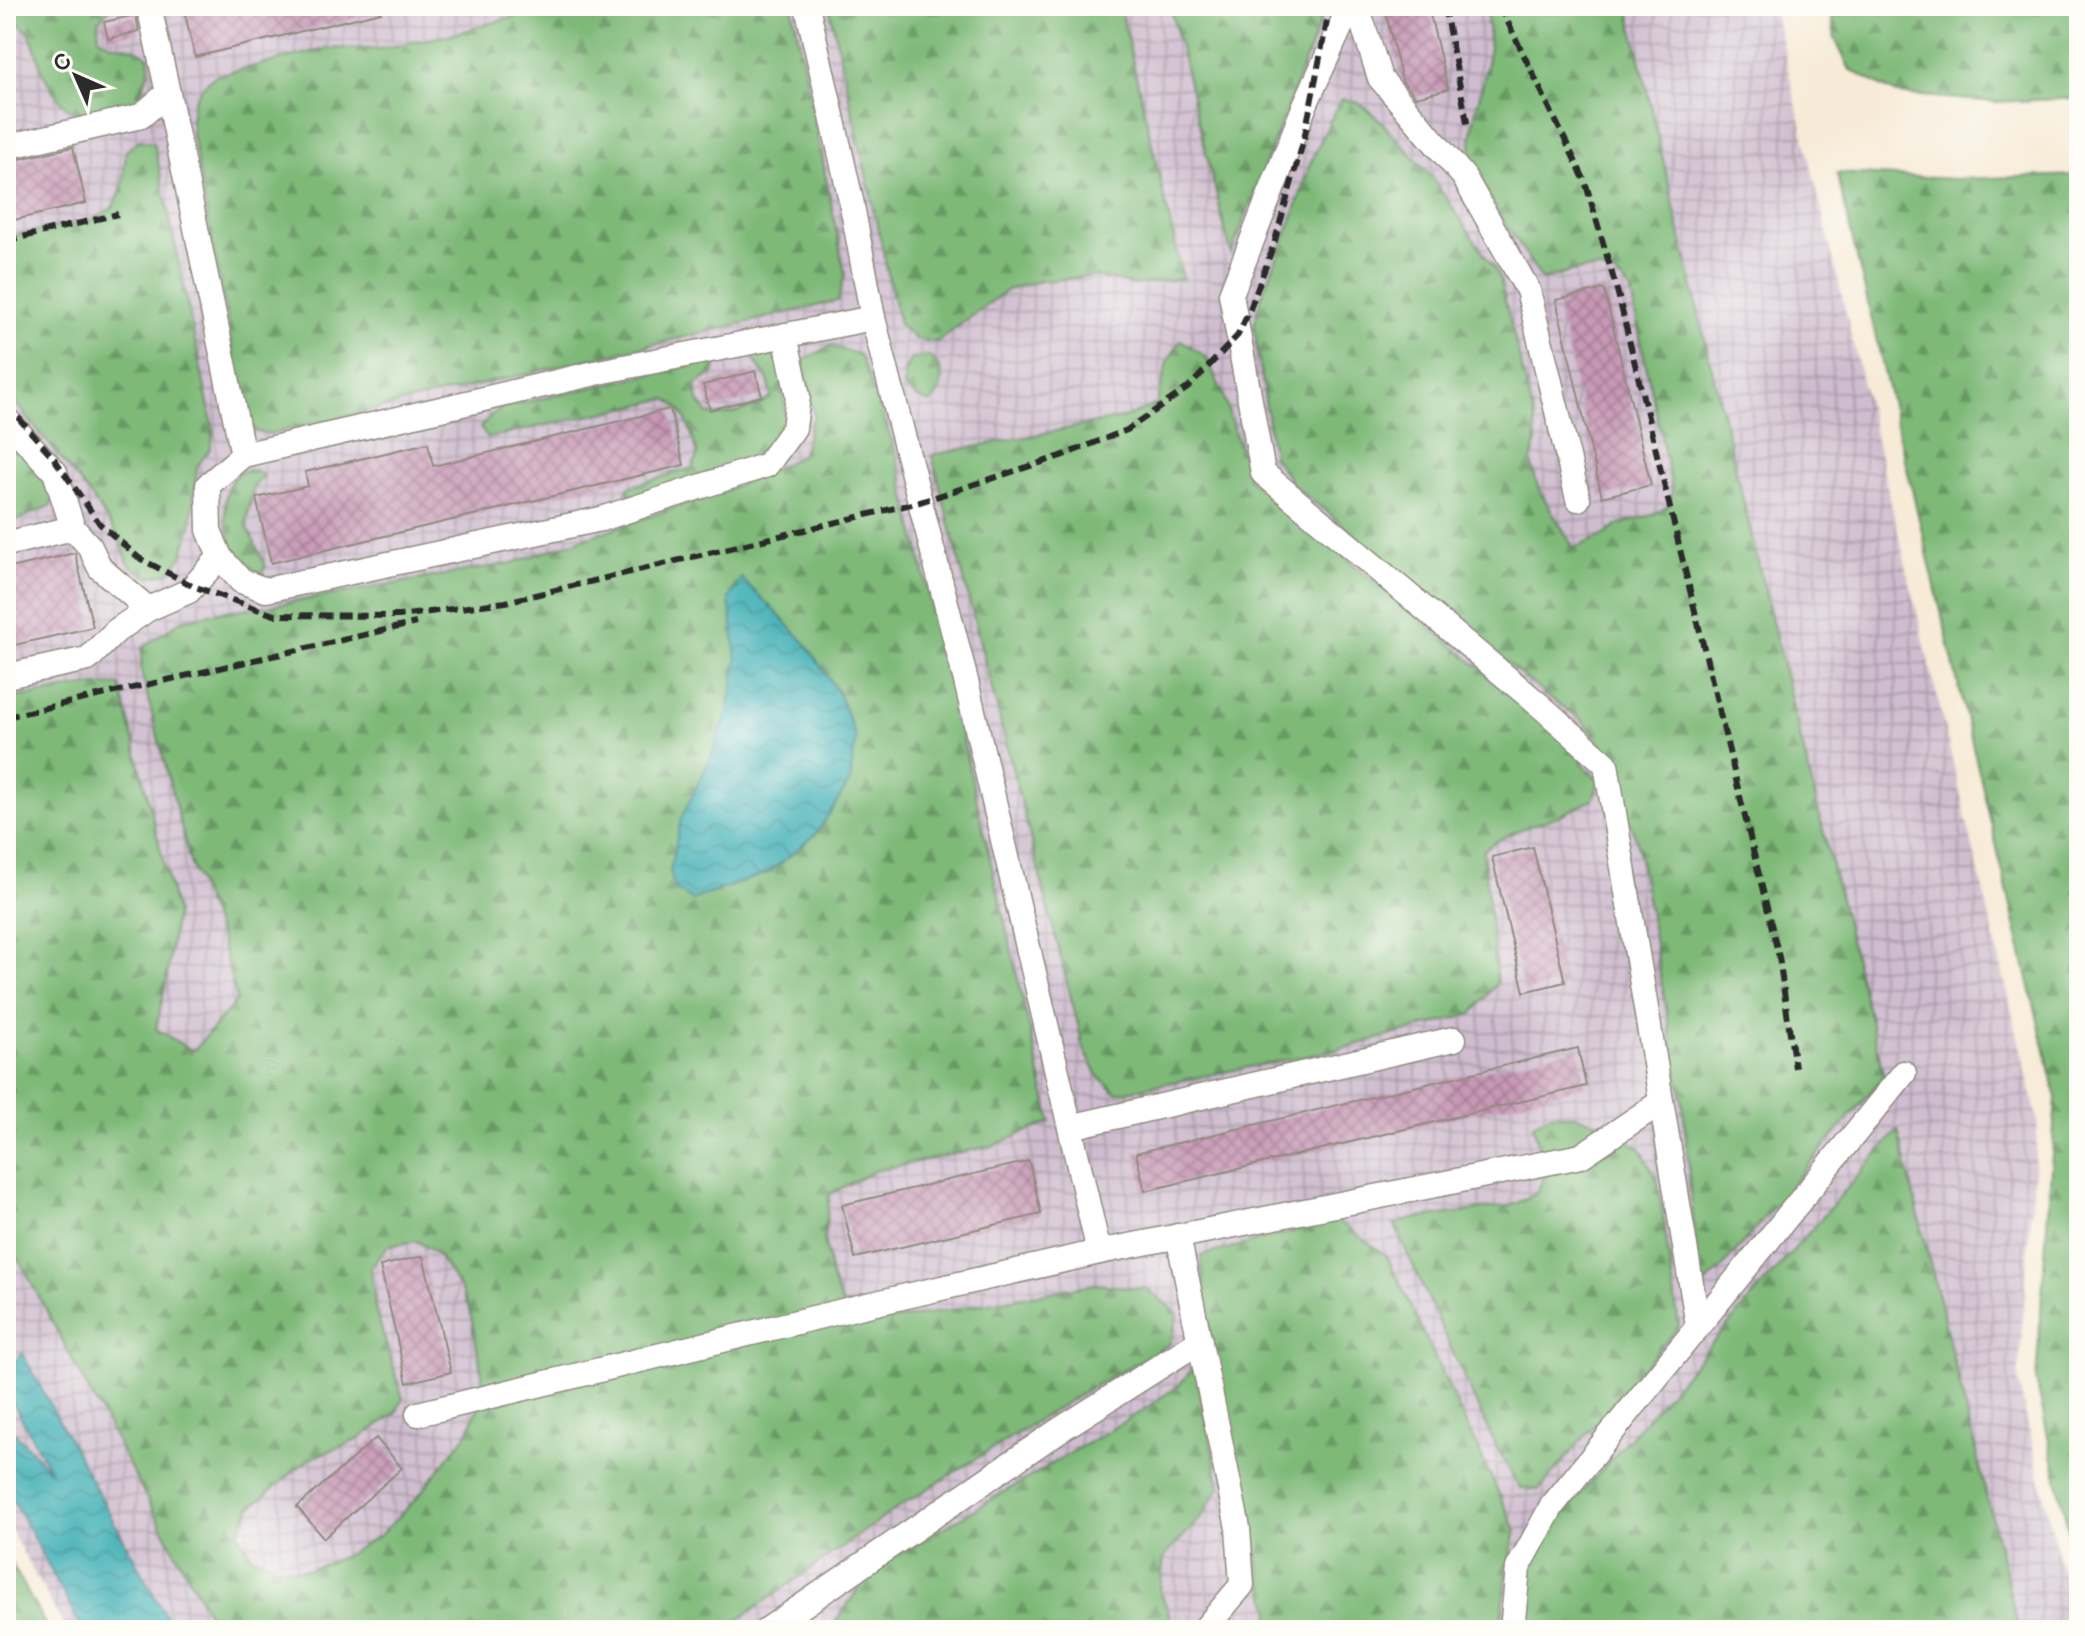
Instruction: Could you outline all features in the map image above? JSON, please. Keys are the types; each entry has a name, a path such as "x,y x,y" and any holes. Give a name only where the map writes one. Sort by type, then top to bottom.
{"lane":[{"path":"149,6 243,455"},
{"path":"807,6 851,200 873,318 966,681 1099,1252"},
{"path":"1350,6 1305,105 1231,294 1263,473 1606,764 1698,1326"},
{"path":"1357,6 1380,78 1464,177 1528,290 1578,499"},
{"path":"6,147 141,116 168,93"},
{"path":"785,335 798,396 794,428 767,465 601,519 266,590 241,581 220,557 209,530 208,485 243,455 604,371 785,335 873,318"},
{"path":"6,419 55,472 73,528 90,547 100,568 148,609"},
{"path":"6,544 73,528"},
{"path":"6,676 88,659 116,631 148,609 189,591 220,557"},
{"path":"1070,1127 1454,1039"},
{"path":"1512,1630 1518,1568 1552,1506 1904,1073"},
{"path":"418,1414 1099,1252 1581,1156 1661,1102"},
{"path":"1178,1236 1238,1528 1242,1585 1204,1630"},
{"path":"767,1630 1058,1431 1200,1341"}],"shaded area":[{"path":"6,6 1773,6 2038,1121 2018,1381 2075,1630 66,1630 6,1522"}],"green space":[{"path":"6,6 121,6 109,9 98,21 99,38 136,49 149,58 149,71 136,103 94,115 69,109 43,73 29,34 20,25 6,19"},
{"path":"549,6 792,6 845,274 838,301 270,434 253,431 239,383 192,134 192,108 201,88 215,76 328,48 380,49 458,33"},
{"path":"829,6 1120,6 1183,279 1134,285 1095,276 1040,281 1007,290 937,342 915,339 899,324"},
{"path":"1170,6 1324,6 1231,254"},
{"path":"1486,6 1628,6 1753,542 1884,1076 1704,1285 1697,1262 1683,1105 1637,841 1598,739 1581,719 1544,694 1296,488 1273,456 1254,325 1310,164 1342,99 1358,102 1375,115 1431,176 1499,276 1535,421 1536,443 1531,462 1539,490 1574,548 1605,535 1618,525 1652,515 1670,505 1672,489 1630,289 1615,275 1598,269 1578,270 1542,280 1472,165 1474,119 1490,48"},
{"path":"1830,6 2079,6 2079,98 1996,102 1897,94 1850,70 1835,39"},
{"path":"139,140 154,143 214,432 210,449 197,466 191,526 182,556 169,573 147,577 128,563 119,538 91,496 6,391 6,237 94,219 112,208 122,190 126,151"},
{"path":"1837,173 1956,179 2079,175 2079,1581 2036,1380 2056,1097"},
{"path":"1181,340 1206,357 1222,391 1249,479 1552,727 1599,782 1593,800 1510,834 1483,851 1497,983 1472,1014 1336,1050 1117,1093 1099,1077 1085,1052 932,455 1127,417 1157,404 1168,361"},
{"path":"831,346 860,355 896,452 1051,1122 992,1146 874,1171 830,1194 824,1239 832,1280 855,1322 866,1325 1095,1284 1148,1289 1178,1314 1170,1344 1085,1391 897,1508 724,1630 217,1630 6,1235 6,699 86,686 120,685 176,912 156,1029 193,1051 237,1000 219,934 191,865 141,671 142,648 182,620 512,563 730,489 801,456 814,416 803,360","holes":["417,1241 437,1254 460,1288 470,1311 482,1374 483,1396 468,1432 417,1498 380,1535 343,1557 308,1570 281,1568 251,1555 238,1532 251,1507 309,1459 357,1440 396,1413 403,1398 375,1308 371,1267 388,1246"]},
{"path":"766,351 775,357 781,368 786,423 775,442 759,454 734,465 634,496 626,493 629,487 692,468 698,454 683,414 672,402 665,399 488,438 480,428 503,407 710,361 717,364 714,372 696,385 698,401 708,414 741,411 771,397 767,378 753,357"},
{"path":"928,356 938,366 942,378 939,391 930,403 916,397 905,387 904,372 911,359"},
{"path":"6,431 44,470 54,497 50,506 6,525"},
{"path":"255,470 264,476 254,486 246,524 266,567 260,573 236,550 228,533 225,513 230,483 243,471"},
{"path":"1550,1115 1574,1115 1599,1123 1641,1149 1658,1182 1679,1326 1539,1490 1520,1489 1493,1440 1394,1224 1513,1205 1537,1193 1545,1174 1533,1124"},
{"path":"1898,1130 2019,1630 1521,1630 1532,1550"},
{"path":"1337,1220 1387,1256 1516,1530 1501,1630 1269,1630 1271,1610 1262,1583 1207,1317 1201,1256"},
{"path":"1195,1365 1220,1487 1200,1519 1164,1557 1160,1590 1170,1616 1168,1630 830,1630 862,1584 892,1558 1142,1411 1179,1385"},
{"path":"6,1553 48,1630 6,1630"}],"water":[{"path":"741,578 807,645 837,691 856,737 850,782 816,834 770,872 692,900 675,889 670,871 681,818 710,759 728,712 737,660 729,599"},
{"path":"22,1353 173,1630 83,1630 6,1487 6,1423 51,1472 6,1390 6,1372"}],"building":[{"path":"183,6 380,6 381,12 195,57"},
{"path":"1384,6 1428,6 1448,89 1416,97 1402,81"},
{"path":"136,15 139,31 108,39 104,22"},
{"path":"73,147 86,203 6,222 6,162"},
{"path":"1604,289 1651,485 1602,497 1556,300"},
{"path":"755,371 762,396 710,410 703,385"},
{"path":"670,409 684,465 271,563 256,498 308,486 305,472 428,443 433,466"},
{"path":"75,553 93,627 6,647 6,569"},
{"path":"1533,847 1565,982 1524,992 1492,857"},
{"path":"1578,1048 1586,1086 1145,1191 1136,1153"},
{"path":"1029,1161 1041,1214 855,1258 842,1205"},
{"path":"423,1256 451,1372 407,1383 380,1266"},
{"path":"376,1438 402,1468 324,1538 297,1507"}],"railway":[{"path":"6,404 53,457 100,524 139,558 193,586 274,615 399,616 506,602 920,502 1061,456 1127,430 1189,387 1238,335 1274,244 1304,139 1330,6"},
{"path":"1444,6 1468,127"},
{"path":"1500,6 1585,181 1618,294 1779,957 1795,1068"},
{"path":"6,241 118,214"},
{"path":"6,717 416,623"}]}
